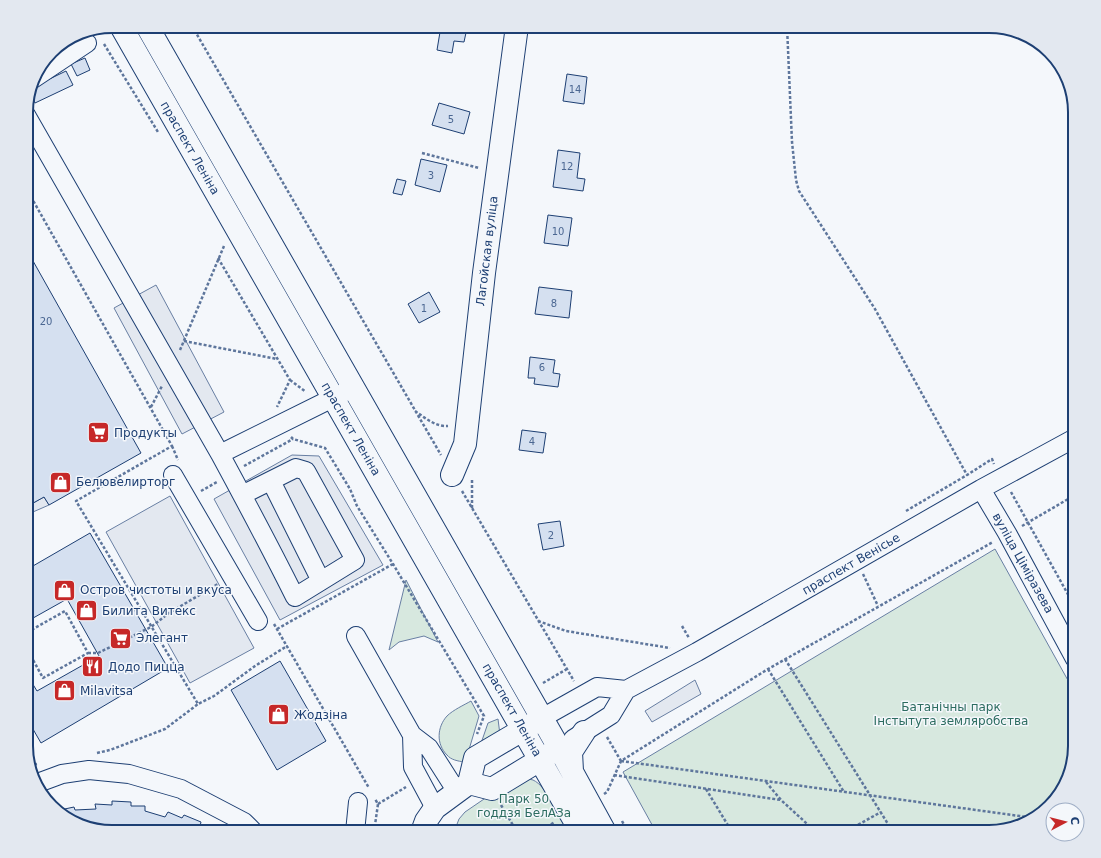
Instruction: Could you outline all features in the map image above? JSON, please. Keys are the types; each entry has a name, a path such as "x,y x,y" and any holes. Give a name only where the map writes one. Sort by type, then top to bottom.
{"main road":[{"name":"праспект Леніна","path":"125,33 577,825"},
{"name":"праспект Леніна","path":"151,33 542,718 601,825"},
{"name":"Лагойская вуліца","path":"452,475 465,444 484,273 517,33"},
{"path":"425,825 435,808 463,788 475,758 542,718"},
{"path":"572,771 571,752 592,727"},
{"path":"463,788 492,788 559,748"}],"street":[{"path":"43,73 87,43"},
{"path":"33,127 220,454 242,495 273,552 295,597 355,560 306,471 296,468 242,495"},
{"path":"220,454 353,388"},
{"name":"праспект Венісье","path":"626,690 697,652 981,489 1068,442"},
{"path":"173,475 258,621"},
{"path":"271,481 321,581"},
{"name":"вуліца Ціміразева","path":"981,489 1007,533 1068,646"},
{"path":"356,636 412,735 429,748 463,788"},
{"path":"542,718 597,687 626,690 611,715 559,748"},
{"path":"412,735 413,766 435,808"},
{"path":"42,781 62,774 89,770 129,774 181,789 247,825"},
{"path":"358,825 368,797"}],"path":[{"path":"196,33 384,356 414,411 582,695"},
{"path":"787,33 792,142 796,180 799,191 875,309 967,475"},
{"path":"422,153 477,168 498,171"},
{"path":"33,200 172,446 76,501 198,704"},
{"path":"151,407 184,341 218,258 290,380 306,392"},
{"path":"184,341 277,359"},
{"path":"290,380 276,410 282,424 293,439 325,448 350,489 357,506 484,716 476,737"},
{"path":"414,411 440,426 447,426 454,423"},
{"path":"899,514 992,459 1029,522 1068,594"},
{"path":"607,792 621,761 785,659 1068,499"},
{"path":"856,561 878,606"},
{"path":"375,825 378,804 368,797 277,629 393,564"},
{"path":"33,660 43,678 88,653 98,654 151,627 169,613 232,576"},
{"path":"33,629 65,612 88,653"},
{"path":"538,621 566,630 671,648"},
{"path":"683,641 696,634"},
{"path":"96,753 110,750 165,729 198,704 214,696 255,666 287,646"},
{"path":"785,659 889,825"},
{"path":"768,669 844,792"},
{"path":"592,727 621,761 1025,817"},
{"path":"36,764 44,762"},
{"path":"614,775 781,800"},
{"path":"766,781 781,800 808,825"},
{"path":"492,788 513,825"},
{"path":"706,788 728,825"},
{"path":"858,825 881,812"}],"green space":[{"name":"Батанічны парк Інстытута земляробства","path":"995,549 1068,680 1068,751 1064,771 1055,790 1045,802 1033,812 1014,821 989,825 652,825 623,772"},
{"path":"406,580 438,642 424,636 399,642 389,650"},
{"path":"471,701 479,716 464,762 450,758 443,751 439,736 441,725 447,716"},
{"path":"498,719 500,735 478,752 488,723"},
{"name":"Парк 50 годдзя БелАЗа","path":"523,779 533,780 538,783 553,803 565,825 457,825 459,819 465,812 506,784"}],"shaded area":[{"path":"156,285 224,412 182,434 114,308"},
{"path":"292,455 319,456 383,565 280,620 214,499"},
{"path":"170,496 254,648 190,683 106,532"},
{"path":"44,497 49,505 33,512 33,503"},
{"path":"695,680 701,694 652,722 645,711"}],"building":[{"path":"440,33 466,33 464,42 454,41 452,53 437,50"},
{"path":"85,58 90,70 77,76 71,64"},
{"path":"66,71 73,85 35,103 38,84"},
{"path":"567,74 587,77 584,104 563,101"},
{"path":"439,103 470,112 464,134 432,125"},
{"path":"558,150 580,153 577,178 585,179 583,191 553,187"},
{"path":"421,159 447,165 440,192 415,185"},
{"path":"397,179 406,181 402,195 393,193"},
{"path":"548,215 572,218 568,246 544,243"},
{"path":"33,261 141,453 49,505 44,497 33,503"},
{"path":"539,287 572,291 569,318 535,314"},
{"path":"429,292 440,312 419,323 408,304"},
{"path":"530,357 555,360 553,373 560,374 558,387 534,384 535,378 528,378"},
{"path":"522,430 546,433 543,453 519,450"},
{"path":"560,521 564,546 543,550 538,524"},
{"name":"Элегант","path":"90,533 168,668 41,743 33,729 33,684 37,691 99,656 67,599 33,618 33,566"},
{"name":"Жодзіна","path":"280,661 326,741 277,770 231,690"},
{"path":"112,801 131,802 131,806 145,806 145,811 165,817 168,812 182,818 184,815 201,822 200,825 112,825 87,821 64,809 74,807 75,810 96,809 95,804 112,805"}],"place":[{"name":"Продукты","path":"98,433"},
{"name":"Белювелирторг","path":"61,482"},
{"name":"Остров чистоты и вкуса","path":"64,590"},
{"name":"Билита Витекс","path":"86,611"},
{"name":"Элегант","path":"120,638"},
{"name":"Додо Пицца","path":"93,667"},
{"name":"Milavitsa","path":"64,691"},
{"name":"Жодзіна","path":"279,715"}]}
